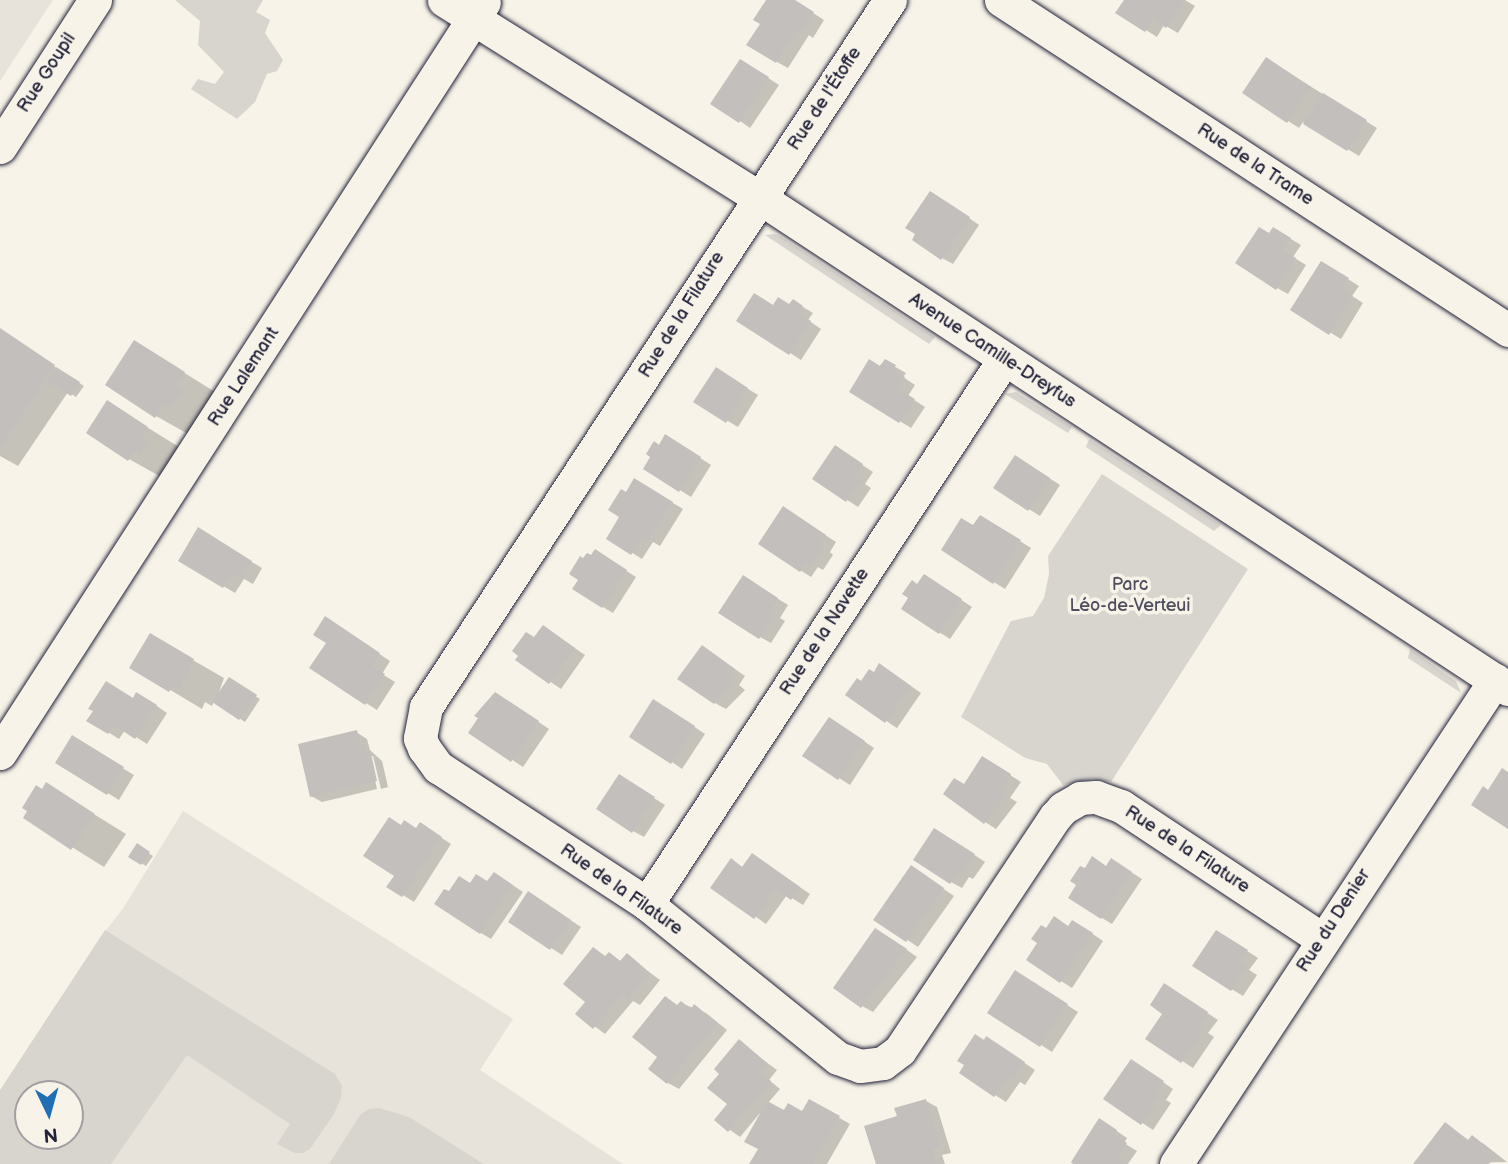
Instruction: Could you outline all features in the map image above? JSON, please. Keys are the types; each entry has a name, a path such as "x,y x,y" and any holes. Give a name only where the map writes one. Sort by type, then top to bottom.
{"street":[{"name":"Rue Goupil","path":"0,147 95,0"},
{"name":"Avenue Camille-Dreyfus","path":"444,0 479,9 1004,359 1502,684"},
{"name":"Rue de l'Étoffe","path":"760,198 890,0"},
{"name":"Rue de la Trame","path":"1000,0 1508,330"},
{"name":"Rue Lalemant","path":"0,753 479,9"},
{"name":"Rue de la Filature","path":"760,198 738,226 422,716 420,738 429,758 438,767 647,904 838,1058 860,1066 883,1063 900,1050 1055,817 1063,808 1080,798 1096,797 1122,806 1322,939"},
{"name":"Rue de la Navette","path":"647,904 1004,359"},
{"name":"Rue du Denier","path":"1176,1164 1322,939 1502,684"}],"shaded area":[{"path":"0,0 53,0 0,81"},
{"path":"183,811 513,1019 480,1070 623,1164 95,1164 98,941 124,907"}],"green space":[{"path":"175,0 263,0 256,12 270,20 265,33 283,60 277,71 267,74 255,102 237,119 191,89 198,79 215,84 224,72 198,45 200,21"},
{"path":"775,234 935,337 929,344 765,235"},
{"path":"1016,392 1072,427 1068,433 1005,394"},
{"path":"1089,439 1221,525 1214,531 1086,447"},
{"name":"Parc Léo-de-Verteui","path":"1102,474 1248,569 1111,782 1092,779 1063,785 1047,764 1025,758 961,717 1011,621 1033,616 1044,598 1049,574 1048,556"},
{"path":"1410,649 1456,681 1461,693 1408,658"},
{"path":"105,930 335,1074 342,1086 341,1098 334,1114 310,1149 295,1153 277,1144 290,1124 187,1055 111,1164 0,1164 0,1090"},
{"path":"379,1108 409,1117 484,1164 329,1164 360,1115 369,1109"}],"building":[{"path":"766,0 795,0 814,12 801,33 797,30 776,63 746,45 760,24 753,20"},
{"path":"1124,0 1185,0 1166,28 1153,19 1145,32 1115,13"},
{"path":"1266,57 1311,87 1287,123 1242,93"},
{"path":"740,59 769,77 739,123 710,104"},
{"path":"1323,93 1367,120 1347,151 1303,124"},
{"path":"930,191 970,217 941,260 912,240 915,234 905,228"},
{"path":"1259,227 1269,233 1273,227 1291,238 1283,250 1296,258 1276,290 1235,263"},
{"path":"1321,261 1349,278 1342,289 1353,296 1329,335 1290,310"},
{"path":"754,293 773,305 778,297 789,304 793,299 803,306 798,313 811,321 789,355 736,321"},
{"path":"0,328 55,365 0,448"},
{"path":"134,340 185,372 176,386 183,390 171,408 164,404 155,418 105,385"},
{"path":"869,359 880,366 885,359 896,365 893,370 905,377 898,389 915,399 899,423 849,392"},
{"path":"56,367 80,382 71,396 47,382"},
{"path":"716,367 748,388 726,423 693,402"},
{"path":"107,400 148,427 142,437 148,441 140,454 135,450 128,461 86,433"},
{"path":"665,434 701,457 679,492 643,469 650,457 646,454 654,441 659,445"},
{"path":"835,445 863,464 855,477 861,480 846,502 812,479"},
{"path":"1015,455 1050,478 1028,511 993,488"},
{"path":"634,478 673,502 648,541 641,537 631,555 606,539 619,517 608,510 621,489 626,492"},
{"path":"783,506 826,535 820,545 824,547 811,565 806,562 800,572 758,544"},
{"path":"980,515 1021,540 993,584 941,550 961,518 973,525"},
{"path":"198,527 252,561 241,580 232,574 223,588 178,561"},
{"path":"595,549 627,570 602,608 572,589 578,580 569,574 580,556 583,558 587,553 591,555"},
{"path":"924,574 962,599 939,634 901,609 908,598 902,594 912,580 917,584"},
{"path":"743,575 778,598 770,610 775,613 759,639 718,613"},
{"path":"325,616 380,653 372,666 385,674 365,705 309,668 326,643 313,635"},
{"path":"543,625 575,648 549,684 515,660 518,656 512,651 526,632 534,637"},
{"path":"150,633 194,659 180,689 173,685 169,692 129,668"},
{"path":"702,645 735,669 729,678 735,682 714,704 677,679"},
{"path":"879,663 911,686 885,723 845,695 857,678 861,681 869,669 874,672"},
{"path":"229,677 257,695 239,720 212,702"},
{"path":"106,681 133,698 136,692 157,705 135,739 114,725 108,734 86,721 93,711 88,709"},
{"path":"495,692 539,721 511,762 468,733 478,718 474,716"},
{"path":"653,699 695,726 671,764 629,737"},
{"path":"829,717 865,741 838,780 802,756"},
{"path":"357,730 360,746 364,745 366,754 371,753 377,781 310,797 298,744"},
{"path":"72,735 124,767 107,795 55,763"},
{"path":"982,756 1011,774 1001,790 1007,794 984,824 943,794 954,778 964,784"},
{"path":"1502,768 1508,772 1508,829 1471,805 1483,786 1488,790"},
{"path":"619,774 655,797 632,833 596,809"},
{"path":"46,782 95,814 71,850 23,818 27,811 22,808 36,785 42,789"},
{"path":"389,817 401,825 404,820 416,828 420,822 442,837 402,897 386,887 394,876 363,856"},
{"path":"934,828 975,854 962,874 958,872 950,884 913,860"},
{"path":"137,843 150,852 141,865 128,857"},
{"path":"752,853 800,887 791,900 776,889 754,919 710,888 731,858 742,867"},
{"path":"1092,856 1106,866 1111,858 1132,872 1101,919 1068,898 1076,885 1070,881 1080,866 1085,868"},
{"path":"911,865 944,888 906,942 873,920"},
{"path":"494,872 513,885 480,934 434,904 444,889 449,891 459,876 470,883 476,874 487,881"},
{"path":"528,891 571,920 550,950 508,922"},
{"path":"1054,916 1068,926 1072,920 1093,933 1060,983 1026,960 1037,943 1031,939 1041,925 1046,928"},
{"path":"875,928 907,949 861,1008 833,988"},
{"path":"1216,930 1248,950 1239,963 1247,968 1231,991 1192,966"},
{"path":"593,947 605,956 609,952 620,961 627,953 650,973 628,1000 622,995 593,1029 575,1014 585,1002 563,984"},
{"path":"1015,970 1068,1004 1040,1047 987,1013"},
{"path":"1164,983 1208,1012 1199,1026 1204,1029 1181,1063 1145,1039 1162,1014 1150,1005"},
{"path":"665,996 677,1005 681,1001 691,1009 694,1004 717,1023 667,1084 648,1069 657,1057 632,1037"},
{"path":"975,1034 984,1040 986,1036 1025,1062 1013,1080 1008,1077 994,1097 959,1073 964,1065 957,1061"},
{"path":"739,1039 767,1063 759,1072 771,1081 728,1132 714,1120 727,1104 707,1088 719,1074 714,1069"},
{"path":"1131,1059 1164,1081 1156,1092 1161,1095 1141,1125 1103,1099"},
{"path":"809,1099 840,1116 813,1164 749,1164 758,1149 744,1142 767,1101 784,1110 788,1103 802,1111"},
{"path":"926,1099 940,1147 932,1149 937,1164 876,1164 864,1126 897,1116 894,1108"},
{"path":"1099,1118 1117,1130 1114,1135 1127,1143 1118,1156 1126,1161 1124,1164 1073,1164 1071,1162"},
{"path":"1445,1122 1468,1140 1472,1135 1497,1155 1489,1164 1413,1164"}]}
